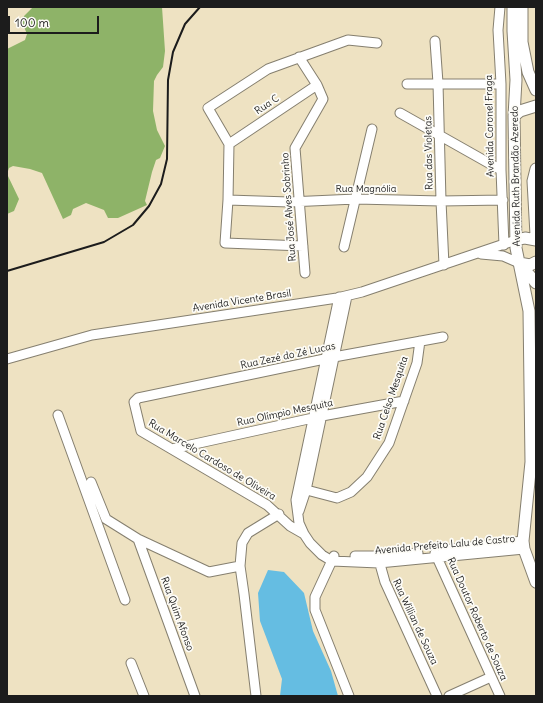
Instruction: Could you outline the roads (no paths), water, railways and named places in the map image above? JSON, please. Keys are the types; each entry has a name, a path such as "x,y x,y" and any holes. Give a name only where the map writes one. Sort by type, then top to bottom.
{"main road":[{"name":"Avenida Ruth Brandão Azeredo","path":"513,7 516,80 514,116 516,240 529,311 531,462 525,528 527,552 536,582"},
{"path":"522,7 522,42 528,72 536,90"},
{"path":"514,116 520,111 536,106"},
{"name":"Avenida Ruth Brandão Azeredo","path":"536,169 533,180 536,235"},
{"path":"516,240 525,238 536,240"},
{"path":"519,263 530,265 536,262"},
{"path":"519,263 536,283"},
{"path":"525,528 536,519"}],"street":[{"name":"Avenida Coronel Fraga","path":"500,7 498,30 501,84 501,170 504,245"},
{"path":"498,30 513,31"},
{"path":"303,246 225,242 228,200 229,144 208,108 268,68 348,40 378,43"},
{"name":"Rua das Violetas","path":"435,41 438,83 444,265"},
{"name":"Rua José Alves Sobrinho","path":"299,57 317,85 323,99 295,148 305,273"},
{"path":"407,84 501,84"},
{"name":"Rua C","path":"229,144 317,85"},
{"path":"400,113 501,170"},
{"path":"344,247 372,129"},
{"name":"Rua Magnólia","path":"228,200 503,200"},
{"name":"Avenida Vicente Brasil","path":"7,359 92,335 362,292 516,240"},
{"name":"Avenida Vicente Brasil","path":"478,254 503,256 519,263"},
{"path":"256,696 240,566 242,543 248,533 279,515 288,516 298,513 343,296"},
{"name":"Rua Zezé do Zé Lucas","path":"138,398 330,358 443,337"},
{"name":"Rua Celso Mesquita","path":"302,489 337,498 351,492 367,477 389,444 417,363 420,341"},
{"name":"Rua Marcelo Cardoso de Oliveira","path":"138,398 134,402 141,431 252,496 279,515 290,526 304,534"},
{"name":"Rua Olímpio Mesquita","path":"172,449 318,417 404,401"},
{"path":"58,415 102,521 209,572 240,566"},
{"path":"91,482 125,600"},
{"name":"Avenida Prefeito Lalu de Castro","path":"298,513 304,534 310,543 322,555 333,558 379,559 436,554 527,552"},
{"name":"Rua Quim Afonso","path":"138,539 195,696"},
{"name":"Rua Doutor Roberto de Souza","path":"436,554 500,696"},
{"path":"333,558 315,597 315,610 349,696"},
{"name":"Rua Willian de Souza","path":"379,559 385,582 437,696"},
{"path":"131,663 144,696"},
{"path":"449,696 491,677"}],"water":[{"path":"268,570 284,572 304,593 313,631 331,671 338,696 280,696 282,679 260,621 258,593"}],"railway":[{"path":"7,271 104,242 133,225 149,206 161,184 167,159 168,80 173,52 185,24 200,7"}]}
